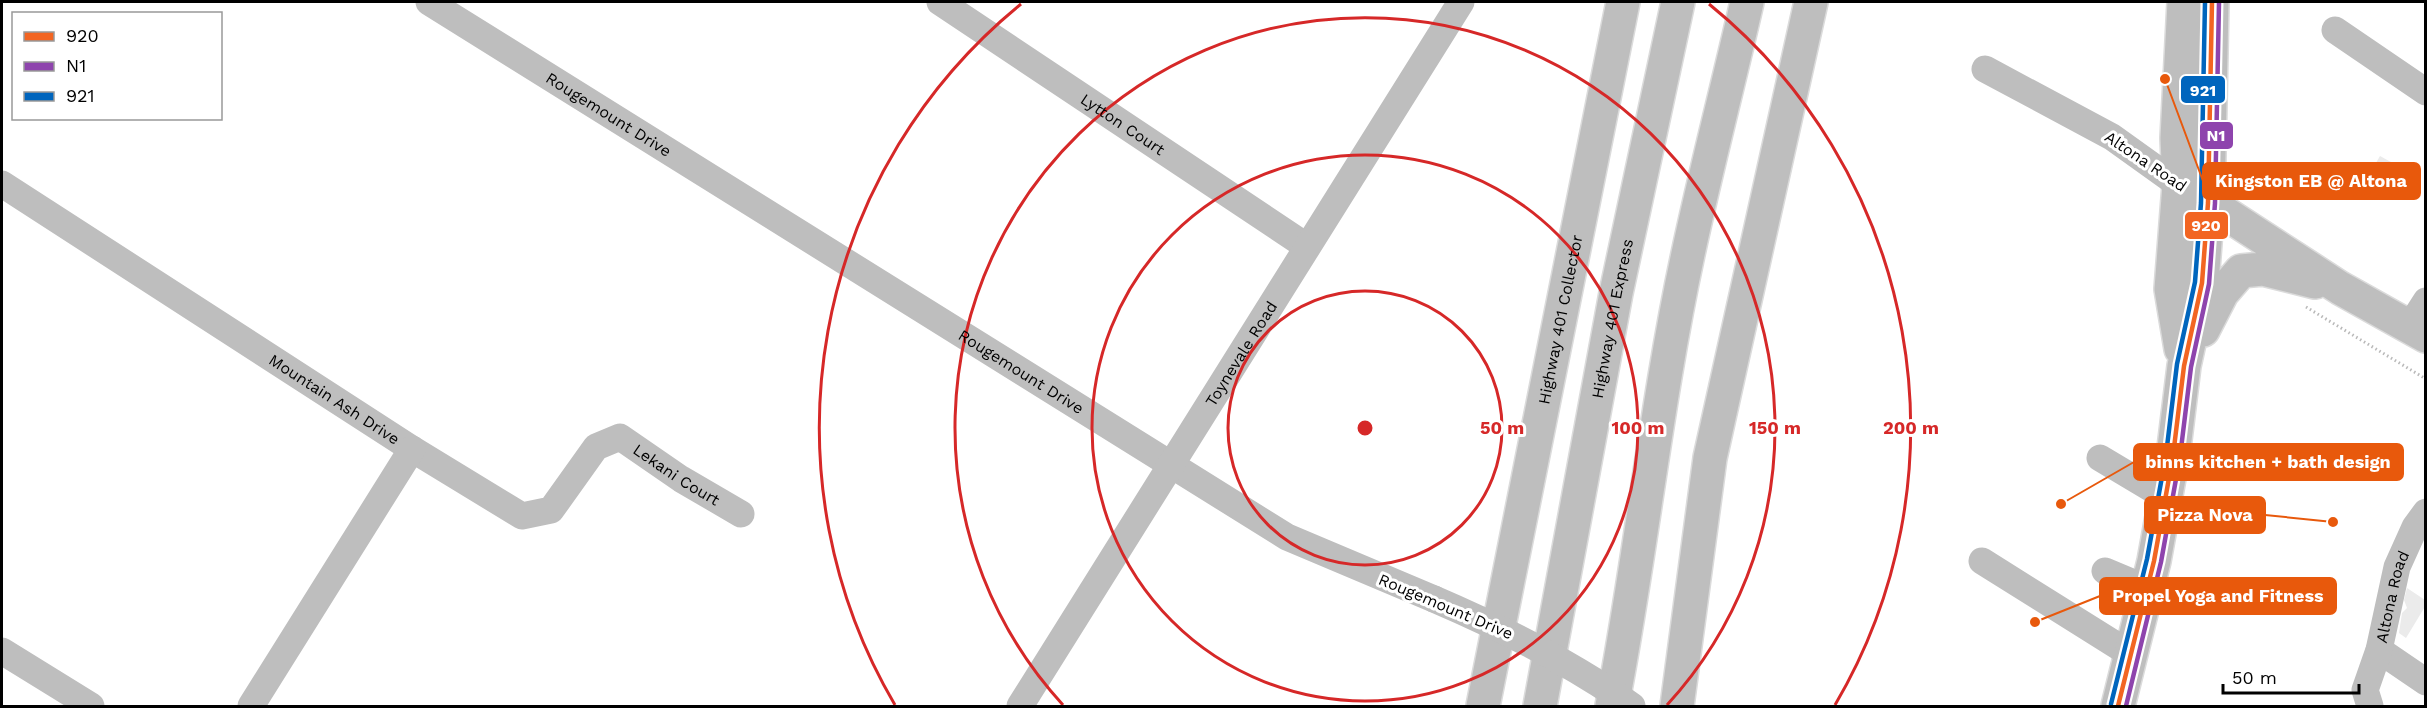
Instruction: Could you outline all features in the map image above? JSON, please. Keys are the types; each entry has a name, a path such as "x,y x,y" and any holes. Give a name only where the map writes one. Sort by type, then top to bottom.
{"main road":[{"name":"Highway 401 Collector","path":"1483,706 1623,2"},
{"name":"Highway 401 Express","path":"1540,706 1616,293 1678,2"},
{"path":"1612,706 1629,619 1652,455 1688,254 1747,2"},
{"path":"1677,706 1710,458 1811,2"},
{"path":"2184,2 2177,138 2179,184 2171,289 2184,366"},
{"path":"2118,706 2148,589 2167,498 2184,366 2202,283 2208,202 2212,2"},
{"name":"Altona Road","path":"2179,184 2340,288 2420,321"},
{"path":"2184,366 2222,293 2241,271 2263,269 2340,288"},
{"path":"1629,619 1630,706"}],"street":[{"name":"Rougemount Drive","path":"429,2 1287,537 1359,570 1512,632 1578,670 1630,706"},
{"name":"Lytton Court","path":"940,2 1306,246"},
{"name":"Toynevale Road","path":"1020,706 1306,246 1461,2"},
{"path":"2335,30 2426,92"},
{"name":"Altona Road","path":"1985,69 2112,137 2179,184"},
{"name":"Mountain Ash Drive","path":"2,184 412,449 251,706"},
{"name":"Lekani Court","path":"412,449 522,516 551,510 596,447 620,437 681,479 741,514"},
{"path":"2100,458 2167,498"},
{"name":"Altona Road","path":"2370,706 2365,690 2379,650 2397,567 2415,527 2426,512"},
{"path":"1982,561 2132,655"},
{"path":"2105,571 2148,589"},
{"name":"Altona Road","path":"2379,650 2426,682"},
{"path":"2,651 92,706"}],"path":[{"path":"2302,304 2426,379"}],"shaded area":[{"path":"2380,156 2409,172 2399,191 2369,175"},
{"path":"2407,588 2425,600 2426,605 2406,638 2399,633 2402,613 2407,608 2404,600"}],"transit line":[{"name":"921","path":"2111,704 2147,559 2166,455 2177,364 2195,282 2201,203 2205,2"},
{"name":"920","path":"2118,706 2154,561 2173,456 2184,366 2202,283 2208,203 2212,2"},
{"name":"N1","path":"2126,706 2161,562 2180,457 2191,367 2209,284 2215,203 2219,2"}],"place":[{"name":"Kingston EB @ Altona","path":"2165,79"},
{"name":"binns kitchen + bath design","path":"2061,504"},
{"name":"Pizza Nova","path":"2333,522"},
{"name":"Propel Yoga and Fitness","path":"2035,622"}]}
